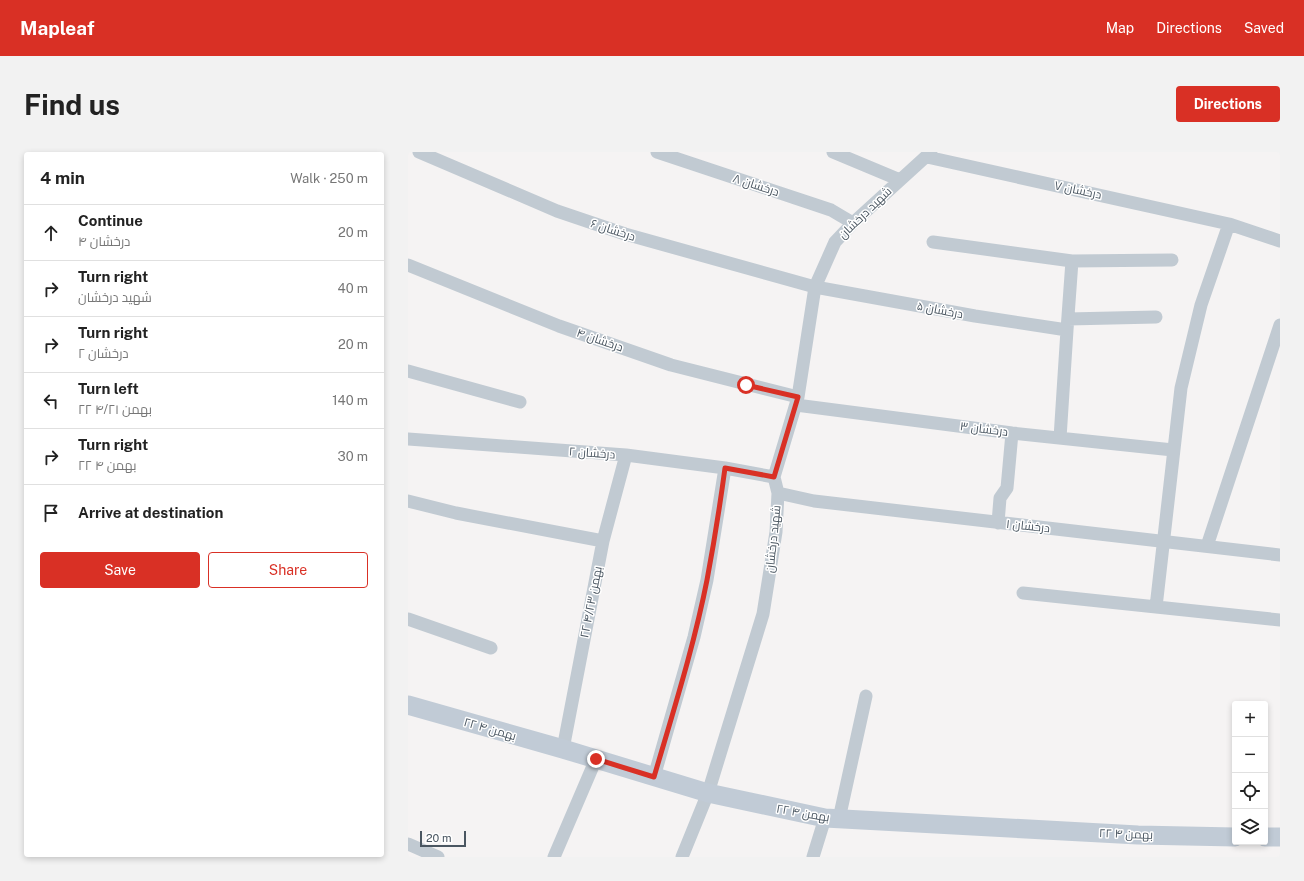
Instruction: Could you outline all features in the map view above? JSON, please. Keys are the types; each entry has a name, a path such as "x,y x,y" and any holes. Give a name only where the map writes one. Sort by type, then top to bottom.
{"street":[{"name":"درخشان ۶","path":"419,152 557,211 625,234 815,287"},
{"name":"درخشان ۸","path":"657,152 831,210 853,223"},
{"path":"833,152 900,180"},
{"name":"شهید درخشان","path":"682,857 708,793 763,614 776,532 778,493 774,477 797,401 815,287 835,242 853,223 929,154"},
{"name":"درخشان ۷","path":"929,154 1229,224 1280,241"},
{"path":"1156,607 1181,388 1201,305 1229,224"},
{"path":"933,242 1072,261 1172,260"},
{"path":"1060,438 1072,261"},
{"name":"درخشان ۴","path":"408,265 559,326 663,362 797,401"},
{"name":"درخشان ۵","path":"815,287 975,316 1067,324 1156,317"},
{"path":"1207,546 1280,325"},
{"path":"408,372 520,402"},
{"name":"درخشان ۳","path":"797,401 1012,433 1173,450"},
{"path":"998,523 1000,498 1007,488 1012,433"},
{"name":"درخشان ۲","path":"408,439 626,455 725,468 774,477"},
{"name":"۲۲ بهمن ۴/۲۳","path":"563,749 603,541 626,455"},
{"path":"654,777 694,637 707,580 725,468"},
{"name":"درخشان ۱","path":"778,493 814,501 1280,555"},
{"path":"408,501 456,513 603,541"},
{"path":"1023,593 1280,620"},
{"path":"1280,614 1280,629"},
{"path":"408,619 491,648"},
{"path":"813,857 832,818 866,696"},
{"name":"۲۲ بهمن ۴","path":"408,706 563,749 708,793 832,818 1138,835 1232,837"},
{"path":"554,857 596,759"},
{"path":"1268,837 1280,838"},
{"path":"408,844 438,857"}],"route":[{"path":"596,759 654,777 694,637 707,580 725,468 774,477 798,397 746,385"}]}
